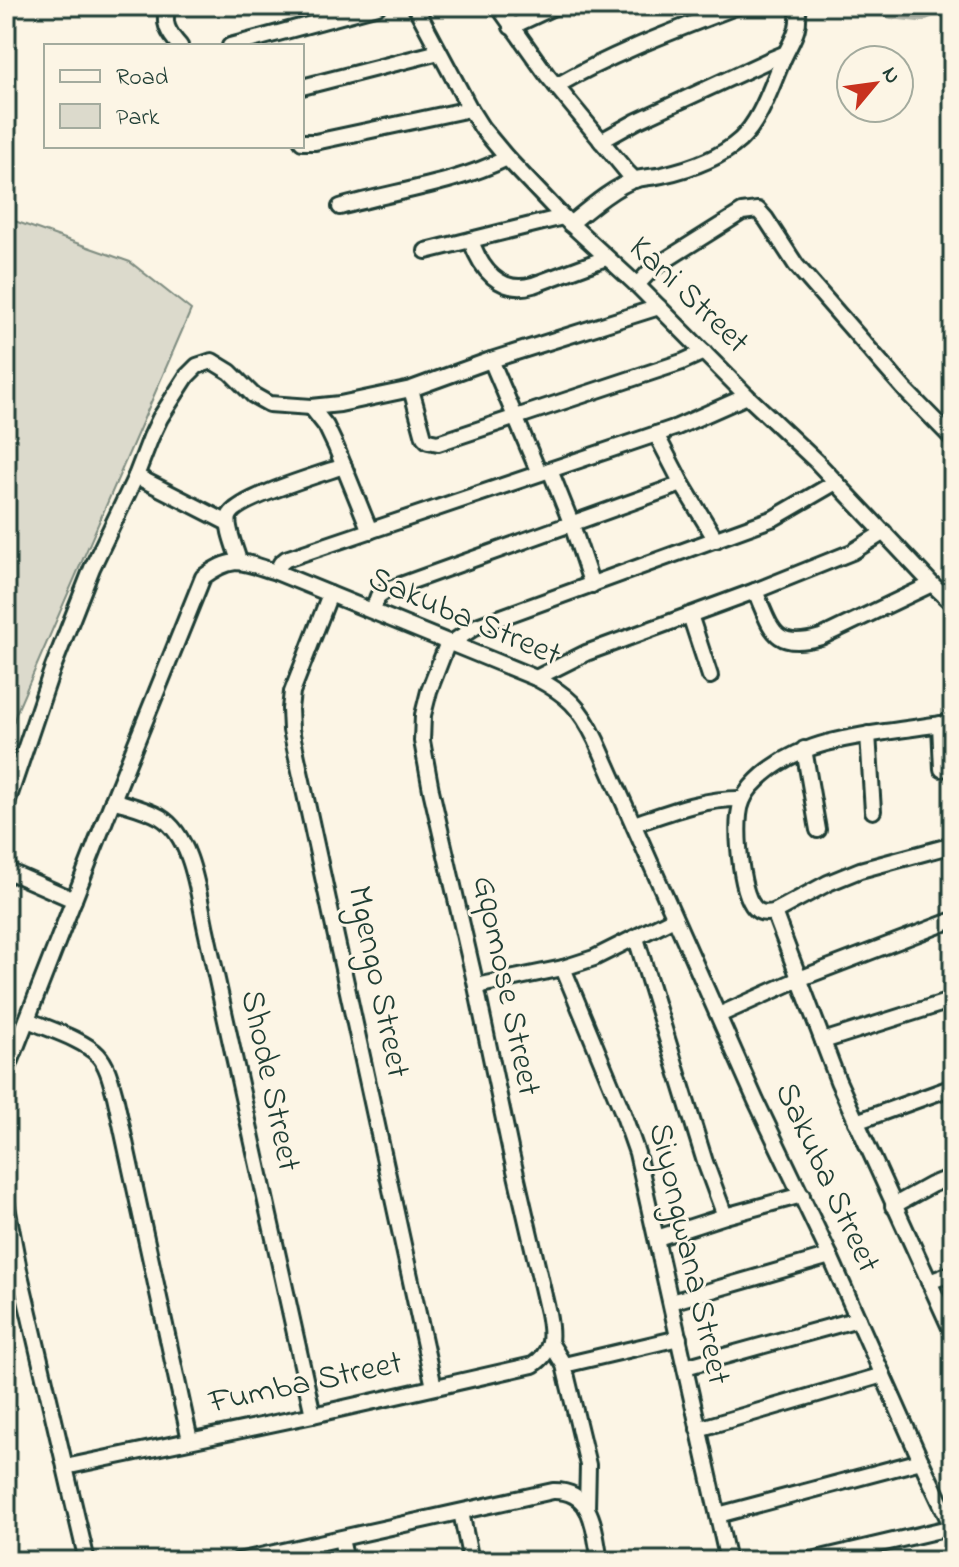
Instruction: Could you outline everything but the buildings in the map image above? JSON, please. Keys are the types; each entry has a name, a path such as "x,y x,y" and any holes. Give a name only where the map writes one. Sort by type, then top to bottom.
{"street":[{"path":"237,44 378,6"},
{"name":"Kani Street","path":"415,6 470,109 507,158 566,220 637,285 816,461 953,604"},
{"path":"498,6 556,86 635,180"},
{"path":"511,27 556,6"},
{"path":"556,86 640,45 738,6"},
{"path":"426,251 566,220 635,180 700,164 720,154 741,139 760,112 798,29 797,6"},
{"path":"168,7 164,19 168,31 178,44"},
{"path":"304,86 439,52"},
{"path":"601,141 637,121 784,54"},
{"path":"304,142 470,109"},
{"path":"340,207 459,177 507,158"},
{"path":"637,285 653,268 742,212 758,210 796,265 906,391 953,439"},
{"path":"471,240 476,255 488,272 514,288 533,285 606,258"},
{"path":"6,813 63,641 92,568 160,418 197,366 212,361 230,372 253,395 269,404 311,407 340,404 411,389 491,360 659,307"},
{"path":"411,389 424,437 438,443 704,352"},
{"path":"491,360 516,418 572,525 592,585"},
{"path":"276,572 286,559 656,434 747,396"},
{"path":"311,407 326,426 370,531"},
{"path":"656,434 716,540"},
{"path":"6,1073 203,577 216,567 239,561 228,523 231,512 244,503 344,466"},
{"path":"136,476 228,523"},
{"path":"449,642 477,626 774,518 836,482"},
{"path":"373,610 378,596 387,590 682,484"},
{"path":"536,678 586,653 852,552 884,532"},
{"name":"Sakuba Street","path":"239,561 373,610 536,678 571,700 586,719 756,1101 953,1528"},
{"path":"755,591 777,636 802,643 932,584"},
{"name":"Mgengo Street","path":"330,594 292,692 291,730 434,1387"},
{"path":"690,615 710,676"},
{"name":"Gqomose Street","path":"449,642 429,691 423,715 422,741 548,1313 551,1344"},
{"path":"942,769 946,723 847,737 804,749 763,776 743,799 739,813 743,881 752,904 758,911 770,913 860,870 953,845"},
{"path":"868,734 873,811"},
{"path":"804,749 818,830"},
{"path":"634,824 699,803 721,798 743,799"},
{"name":"Shode Street","path":"113,800 157,816 169,824 187,850 313,1415"},
{"path":"6,853 7,874 74,900"},
{"path":"770,913 856,1122 953,1334"},
{"path":"476,986 563,968 594,958 674,918"},
{"path":"719,1015 799,979 953,920"},
{"path":"636,938 705,1162 725,1216"},
{"name":"Siyongwana Street","path":"563,968 637,1153 728,1561"},
{"path":"823,1041 953,1000"},
{"path":"28,1020 88,1047 99,1055 106,1068 118,1110 190,1440"},
{"path":"856,1122 953,1087"},
{"path":"893,1206 953,1176"},
{"path":"657,1238 802,1195"},
{"path":"6,1201 13,1271 87,1561"},
{"path":"671,1302 830,1256"},
{"path":"929,1282 953,1273"},
{"path":"685,1367 858,1319"},
{"path":"564,1365 679,1338"},
{"path":"551,1344 564,1365 588,1465 590,1514 600,1561"},
{"name":"Fumba Street","path":"65,1467 533,1365 542,1359 551,1344"},
{"path":"698,1429 883,1375"},
{"path":"718,1515 921,1461"},
{"path":"238,1561 553,1491 576,1495 590,1514"},
{"path":"461,1512 471,1561"},
{"path":"808,1561 953,1528"},
{"path":"341,1539 346,1561"}],"green space":[{"path":"6,218 130,262 191,310 17,711 6,746"}],"waterway":[{"path":"892,6 919,9 926,6"}]}
